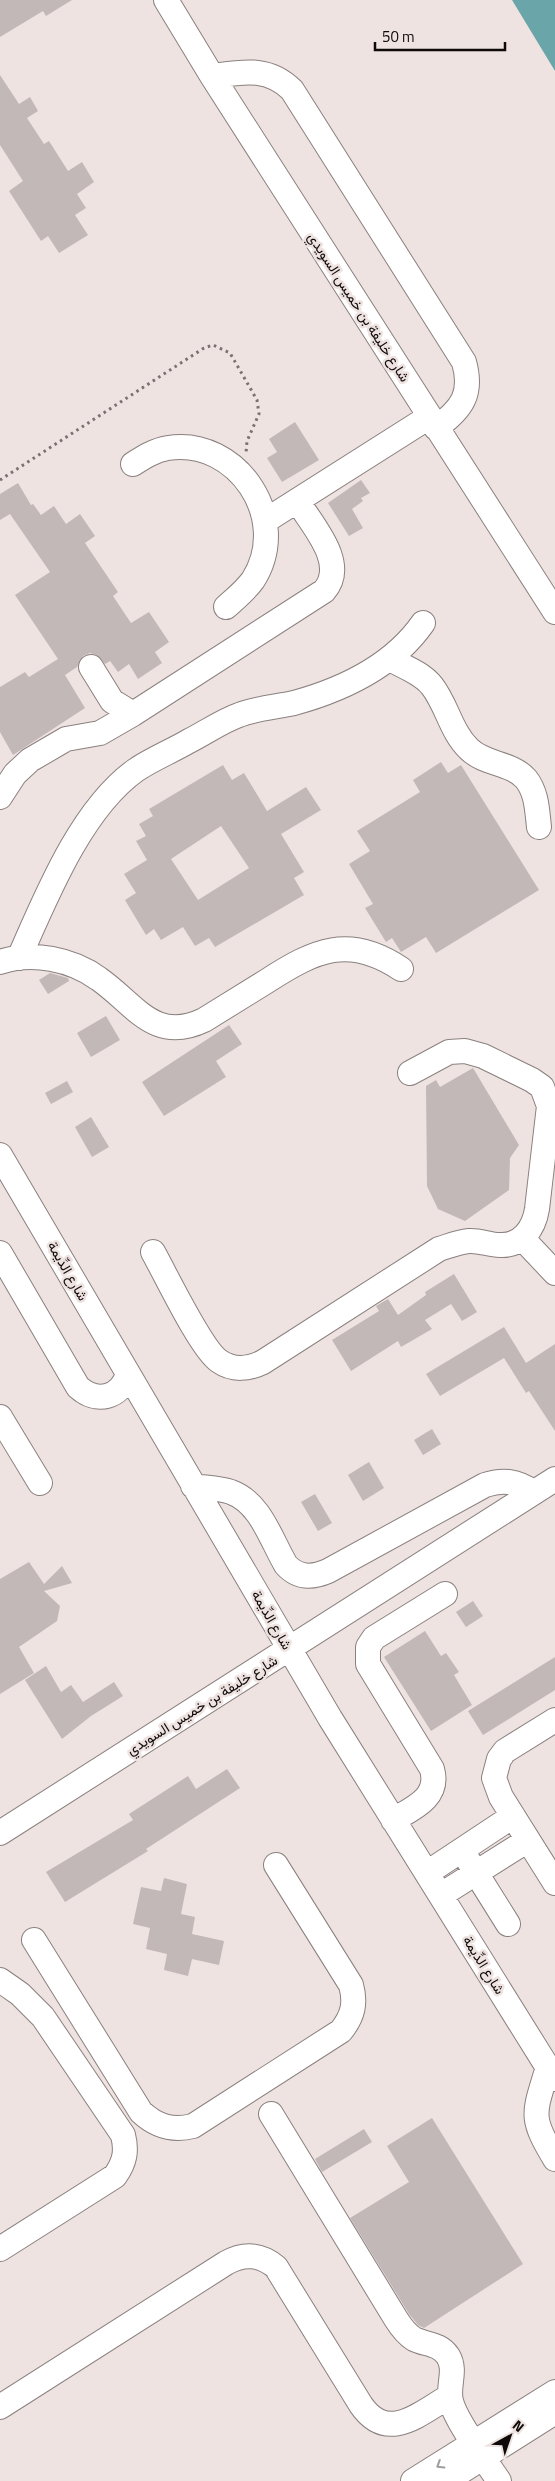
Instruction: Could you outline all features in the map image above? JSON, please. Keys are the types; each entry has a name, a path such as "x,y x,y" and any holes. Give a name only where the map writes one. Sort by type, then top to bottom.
{"street":[{"name":"شارع خليفة بن خميس السويدي","path":"166,0 212,76 555,612"},
{"path":"212,76 256,72 276,77 292,90 464,362 468,374 464,400 456,411 433,422 265,522"},
{"path":"133,464 157,451 185,447 203,450 220,456 235,467 248,481 258,497 265,522 262,561 253,579 241,594 226,607"},
{"path":"0,797 19,769 30,760 66,738 100,733 133,714 319,594 328,586 333,576 332,559 298,502"},
{"path":"10,960 92,814 114,789 136,770 239,715 315,696 361,676 390,659 414,636 423,623"},
{"path":"390,659 419,674 431,684 469,750 482,759 508,767 526,780 536,799 539,827"},
{"path":"91,667 112,701 133,714"},
{"path":"10,960 53,959 74,966 98,978 149,1021 162,1027 177,1029 191,1027 298,961 323,951 344,948 364,950 384,957 401,968"},
{"path":"153,1252 211,1354 225,1364 241,1368 263,1362 439,1249 471,1241 501,1246 512,1244 522,1238 530,1230 535,1220 550,1090 483,1056 465,1050 449,1052 410,1073"},
{"name":"شارع الدِّيمة","path":"0,1155 289,1649 551,2073"},
{"path":"522,1238 555,1273"},
{"path":"0,1253 78,1388 93,1397 112,1396 125,1383 128,1374"},
{"path":"0,1417 40,1483"},
{"name":"شارع خليفة بن خميس السويدي","path":"0,1833 555,1478"},
{"path":"193,1486 232,1492 249,1503 256,1511 286,1565 291,1570 305,1576 328,1571 485,1485 505,1481 520,1484 533,1492"},
{"path":"393,1820 429,1796 434,1783 434,1776 432,1769 368,1664 368,1647 374,1638 445,1594"},
{"path":"555,1720 505,1752 499,1759 494,1778 496,1788 555,1883"},
{"path":"427,1873 513,1816"},
{"path":"441,1896 528,1840"},
{"path":"462,1850 508,1924"},
{"path":"34,1940 141,2112 160,2125 171,2128 193,2126 341,2031 349,2021 354,2009 351,1985 276,1865"},
{"path":"0,1980 20,1994 43,2017 122,2135 125,2146 123,2162 115,2176 0,2249"},
{"path":"551,2073 536,2118 540,2134 555,2159"},
{"path":"271,2114 396,2320 407,2334 419,2341 433,2344 448,2357 452,2366 450,2396 453,2408 498,2481"},
{"path":"0,2406 226,2263 246,2256 267,2260 276,2267 361,2405 375,2420 384,2424 405,2422 450,2396"},
{"path":"446,2481 479,2450 555,2392"},
{"path":"414,2481 555,2412"}],"path":[{"path":"0,480 204,348 213,345 230,353 257,400 260,414 247,441 248,481"}],"water":[{"path":"512,0 555,0 555,71"}],"building":[{"path":"0,0 72,0 46,16 43,11 0,37"},
{"path":"0,75 19,104 30,97 38,111 27,118 44,144 49,141 68,171 82,162 94,182 77,194 86,208 75,215 88,235 59,253 48,236 41,241 9,191 23,181 0,145"},
{"path":"295,422 319,460 282,482 267,458 277,452 269,439"},
{"path":"361,480 370,493 361,498 363,501 352,509 363,528 349,536 328,503"},
{"path":"18,483 31,505 33,504 41,515 54,506 66,524 80,514 95,536 85,543 118,592 113,596 131,623 149,612 169,642 155,652 162,663 138,679 129,664 118,672 110,661 105,664 97,655 90,653 83,656 77,667 65,675 85,708 13,755 0,732 0,687 25,672 29,677 58,659 15,595 50,572 10,514 0,520 0,494"},
{"path":"441,762 448,773 461,765 539,890 436,953 426,937 401,952 392,938 386,942 365,908 373,904 349,864 370,851 357,831 420,792 413,780"},
{"path":"223,765 232,780 244,773 267,811 306,787 321,810 281,834 304,872 294,878 304,895 215,947 209,938 195,946 183,927 161,940 154,929 146,935 125,900 136,893 124,874 147,860 136,841 146,836 139,824 153,816 149,809","holes":["221,826 249,868 198,900 171,859"]},
{"path":"50,973 68,978 69,981 48,994 39,980"},
{"path":"106,1016 120,1040 91,1057 77,1033"},
{"path":"229,1025 242,1044 216,1061 226,1077 164,1116 142,1082"},
{"path":"473,1068 519,1145 510,1158 509,1190 465,1221 438,1209 427,1186 426,1086 436,1080 440,1087"},
{"path":"67,1081 73,1092 51,1104 45,1093"},
{"path":"91,1117 109,1147 92,1157 75,1127"},
{"path":"454,1274 477,1312 462,1321 451,1304 425,1320 432,1329 401,1347 398,1341 351,1371 332,1340 379,1311 376,1306 388,1299 398,1315 426,1295 425,1292"},
{"path":"504,1327 526,1363 555,1344 555,1431 529,1391 526,1393 504,1358 440,1396 426,1374"},
{"path":"432,1429 441,1444 423,1455 414,1440"},
{"path":"369,1462 384,1488 363,1501 348,1475"},
{"path":"315,1494 332,1523 318,1531 301,1502"},
{"path":"29,1562 44,1584 62,1566 72,1583 44,1591 60,1606 57,1621 19,1647 34,1673 0,1694 0,1579"},
{"path":"473,1601 483,1616 466,1627 456,1612"},
{"path":"425,1631 441,1656 446,1653 459,1672 454,1675 472,1705 431,1731 384,1657"},
{"path":"555,1657 555,1690 483,1735 468,1711"},
{"path":"46,1666 61,1692 71,1685 83,1702 114,1682 123,1696 91,1716 62,1739 25,1680"},
{"path":"227,1769 240,1788 146,1849 148,1851 65,1902 46,1872 133,1820 129,1814 188,1776 196,1789"},
{"path":"164,1878 187,1884 181,1914 195,1917 192,1934 224,1941 219,1965 192,1959 188,1976 164,1970 167,1954 146,1949 150,1928 133,1924 141,1887 161,1891"},
{"path":"432,2118 523,2264 424,2328 418,2325 409,2314 350,2218 409,2182 387,2146"},
{"path":"364,2129 372,2142 322,2172 315,2159"}]}
